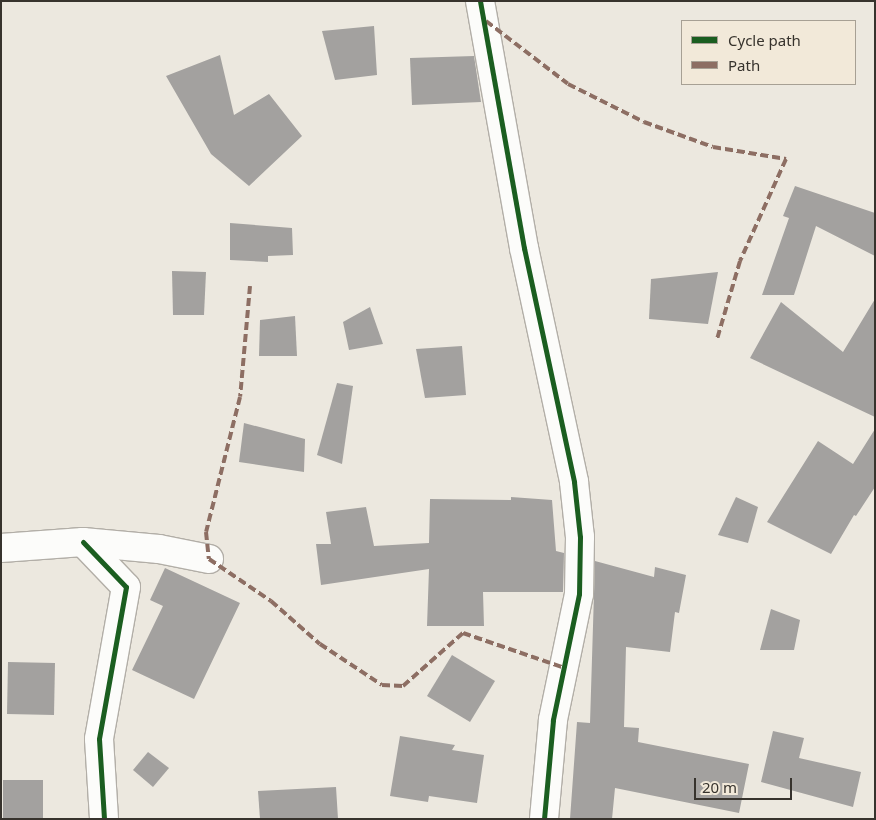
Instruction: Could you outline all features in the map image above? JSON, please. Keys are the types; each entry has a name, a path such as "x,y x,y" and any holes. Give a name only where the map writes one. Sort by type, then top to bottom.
{"street":[{"path":"480,1 524,248 574,482 580,538 579,594 554,720 544,819"},
{"path":"1,548 84,542 159,549 208,559"},
{"path":"84,542 126,587 99,738 104,819"}],"building":[{"path":"374,26 377,75 335,80 322,31"},
{"path":"220,55 234,115 269,94 302,136 249,186 211,154 166,76"},
{"path":"474,56 481,102 412,105 410,58"},
{"path":"795,186 875,213 875,256 816,226 794,295 762,295 789,218 783,216"},
{"path":"230,223 292,228 293,255 268,256 268,262 230,260"},
{"path":"172,271 206,272 204,315 173,315"},
{"path":"718,272 708,324 649,319 651,279"},
{"path":"875,299 875,417 750,358 781,302 843,352"},
{"path":"370,307 383,344 349,350 343,322"},
{"path":"295,316 297,356 259,356 260,320"},
{"path":"462,346 466,395 425,398 416,349"},
{"path":"337,383 353,386 342,464 317,455"},
{"path":"244,423 305,439 304,472 239,462"},
{"path":"875,429 875,487 856,516 854,515 831,554 767,522 818,441 853,464"},
{"path":"511,497 552,500 556,551 564,553 563,592 483,592 484,626 427,626 429,569 321,585 316,544 331,544 326,512 366,507 374,546 429,543 430,499 511,500"},
{"path":"736,497 758,507 748,543 718,535"},
{"path":"595,561 654,577 655,567 686,575 679,613 675,612 670,652 626,647 624,727 639,728 638,742 749,764 739,813 615,788 612,819 570,819 577,722 590,723"},
{"path":"165,568 240,603 194,699 132,670 163,606 150,600"},
{"path":"771,609 800,620 794,650 760,650"},
{"path":"452,655 495,681 470,722 427,696"},
{"path":"8,662 55,663 54,715 7,714"},
{"path":"773,731 804,738 799,758 861,772 853,807 761,782"},
{"path":"400,736 455,745 452,750 484,755 477,803 429,796 428,802 390,796"},
{"path":"148,752 169,768 153,787 133,770"},
{"path":"3,780 43,780 43,819 3,819"},
{"path":"336,787 338,819 260,819 258,791"}],"marked path":[{"path":"486,21 568,84 644,122 713,147 786,159 740,261 717,339"},
{"path":"250,286 240,397 206,532 209,559 271,601 320,644 382,685 403,686 463,633 562,667"}],"cycle path":[{"path":"480,1 524,248 574,482 580,537 579,594 553,720 544,819"},
{"path":"83,542 126,587 99,739 104,819"}]}
